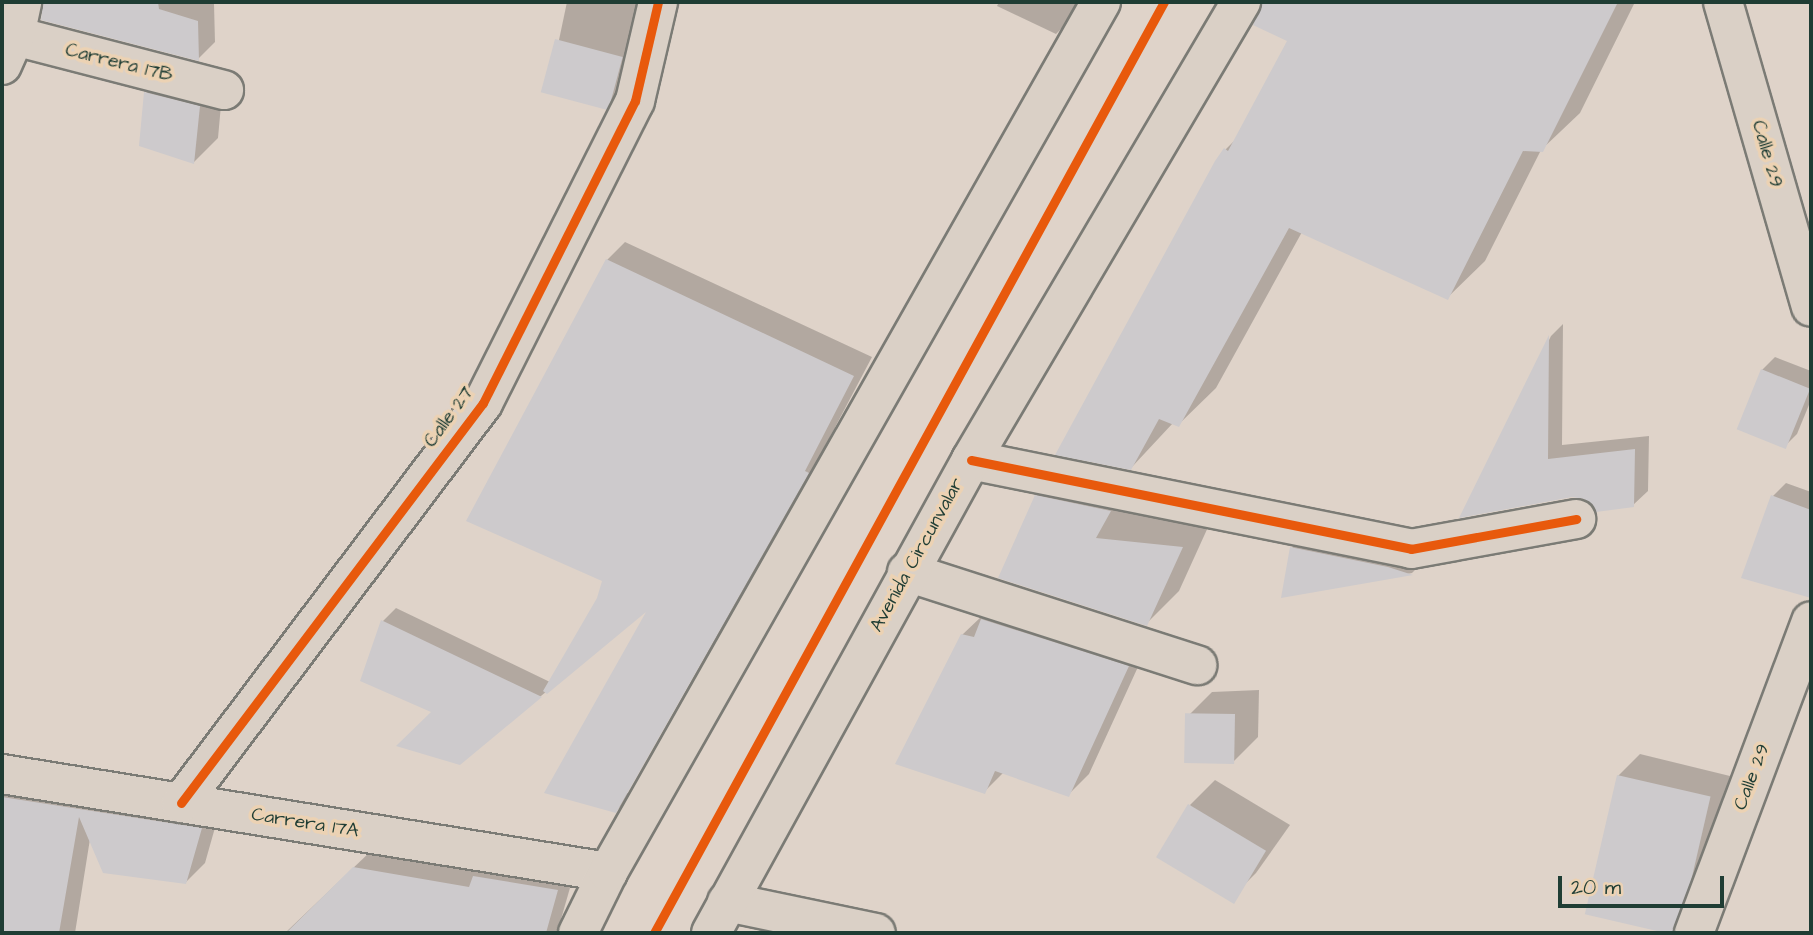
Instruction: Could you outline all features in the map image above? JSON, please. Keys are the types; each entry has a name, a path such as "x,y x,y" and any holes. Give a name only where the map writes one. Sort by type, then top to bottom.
{"street":[{"name":"Calle 27","path":"181,803 483,403 635,101 658,2"},
{"path":"578,933 608,872 1101,2"},
{"name":"Avenida Circunvalar","path":"719,918 907,572 1241,2"},
{"name":"Calle 29","path":"1723,2 1811,307"},
{"name":"Carrera 17B","path":"13,34 224,90"},
{"path":"971,460 1411,549 1576,519"},
{"path":"907,572 1197,665"},
{"name":"Calle 29","path":"1694,933 1811,621"},
{"name":"Carrera 17A","path":"2,774 608,872"},
{"path":"719,918 876,933"}],"building":[{"path":"43,2 158,2 159,9 198,21 199,61 41,20"},
{"path":"1263,2 1618,2 1543,152 1523,151 1448,300 1289,228 1179,427 1159,419 1131,470 1055,455 1215,161 1224,148 1228,151 1287,41 1253,25"},
{"path":"555,39 623,57 608,110 541,92"},
{"path":"144,92 200,106 194,164 139,146"},
{"path":"606,259 854,376 805,471 809,473 616,813 544,793 646,612 547,694 543,691 597,598 602,581 466,521"},
{"path":"1549,335 1548,459 1635,449 1634,507 1596,512 1584,499 1572,497 1459,518"},
{"path":"1761,369 1810,389 1786,449 1737,429"},
{"path":"1035,495 1111,511 1096,538 1183,547 1147,626 998,578"},
{"path":"1771,495 1811,510 1811,598 1741,578"},
{"path":"1290,547 1388,567 1413,575 1281,598"},
{"path":"981,619 1129,666 1069,797 995,771 985,794 895,764 961,634 974,637"},
{"path":"381,620 542,697 460,765 396,746 431,712 360,681"},
{"path":"1185,713 1235,714 1234,764 1184,763"},
{"path":"1617,775 1711,797 1679,933 1666,933 1585,914"},
{"path":"2,797 202,828 186,884 103,873 79,817 59,933 2,933"},
{"path":"1188,804 1266,851 1234,904 1156,857"},
{"path":"353,867 469,887 473,876 558,890 546,933 286,933"}],"cycle path":[{"path":"181,803 483,403 635,101 658,2"},
{"path":"654,933 1164,2"},
{"path":"971,460 1411,549 1576,519"}]}
